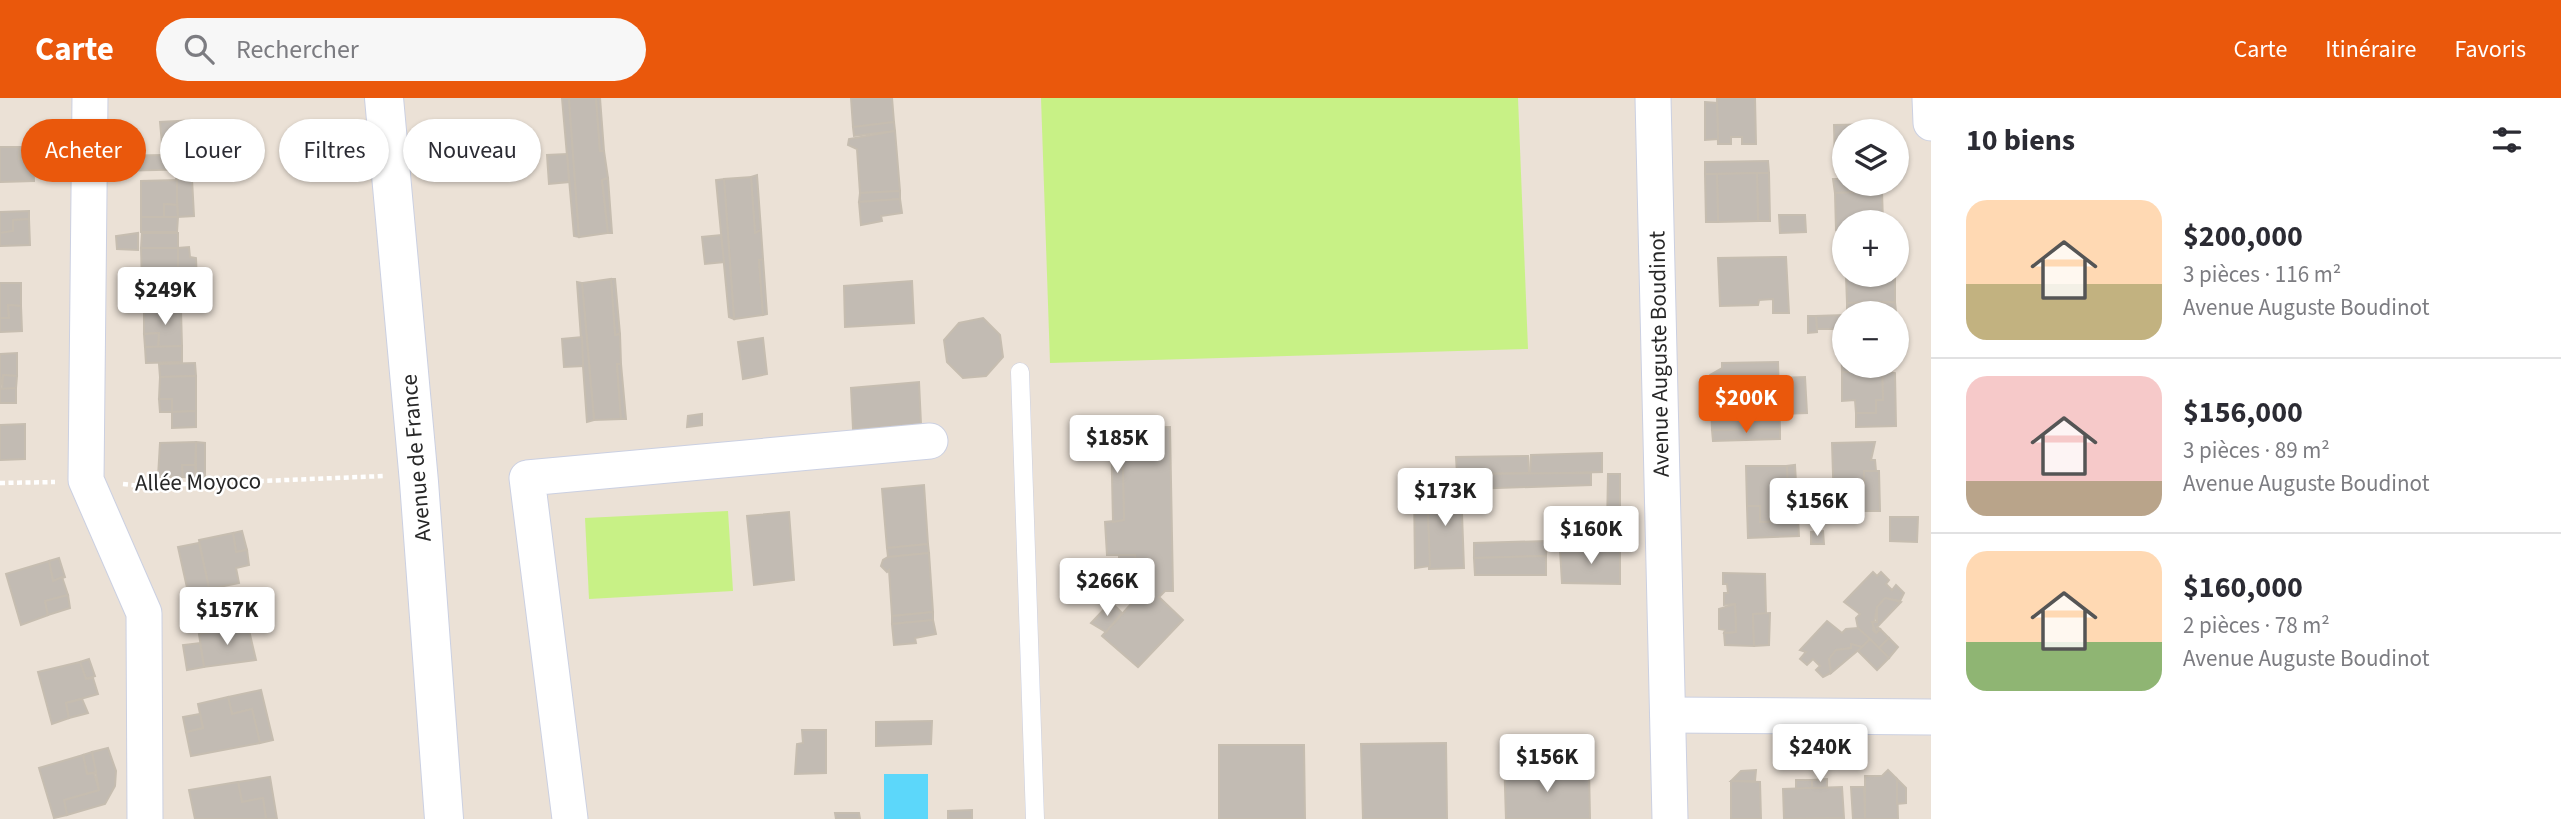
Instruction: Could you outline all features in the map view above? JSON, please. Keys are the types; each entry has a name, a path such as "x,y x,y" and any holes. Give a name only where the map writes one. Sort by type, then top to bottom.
{"main road":[{"name":"Avenue de France","path":"384,98 419,482 444,819"}],"street":[{"path":"90,98 86,480 144,612 145,819"},
{"name":"Avenue Auguste Boudinot","path":"1653,98 1670,819"},
{"path":"1930,98 1931,123"},
{"path":"570,819 527,478 930,441"},
{"path":"1668,715 1931,717"}],"lane":[{"path":"1020,372 1035,819"}],"path":[{"name":"Allée Moyoco","path":"0,484 86,480 141,486 397,475"}],"green space":[{"path":"1041,98 1518,98 1528,349 1050,363"},
{"path":"728,511 733,591 589,599 585,518"}],"water":[{"path":"884,774 928,774 928,819 884,819"}],"building":[{"path":"562,98 569,98 579,237 574,236"},
{"path":"569,98 596,98 600,151 604,151 608,178 602,180 608,233 579,237"},
{"path":"596,98 600,98 604,151 600,151"},
{"path":"851,98 892,98 894,122 853,127"},
{"path":"1717,98 1755,98 1756,144 1742,144 1742,137 1731,137 1731,144 1718,144"},
{"path":"1705,102 1717,103 1718,139 1705,140"},
{"path":"894,122 895,131 854,136 853,127"},
{"path":"895,131 900,191 860,193 857,149 848,145 849,139"},
{"path":"0,147 20,147 21,181 0,182"},
{"path":"567,154 569,182 549,184 547,155"},
{"path":"146,155 160,155 160,170 146,170"},
{"path":"1768,161 1769,173 1705,174 1705,162"},
{"path":"1757,173 1769,173 1770,221 1758,221"},
{"path":"1757,173 1758,221 1718,222 1717,174"},
{"path":"1705,174 1717,174 1718,222 1706,222"},
{"path":"757,175 761,230 755,233 751,177"},
{"path":"751,177 755,233 761,230 763,259 759,260 763,315 734,319 724,179"},
{"path":"608,178 612,233 608,233 602,180"},
{"path":"724,179 734,319 729,317 716,180"},
{"path":"141,182 177,182 177,205 164,204 164,219 141,217"},
{"path":"176,182 192,182 194,216 178,217"},
{"path":"900,191 900,199 859,202 860,193"},
{"path":"1835,196 1882,196 1883,210 1835,210"},
{"path":"900,199 902,213 881,216 882,221 861,225 859,202"},
{"path":"164,204 177,205 178,217 164,219"},
{"path":"29,211 29,219 13,220 13,231 0,233 0,212"},
{"path":"1779,215 1805,215 1806,232 1780,233"},
{"path":"141,217 178,217 177,232 141,232"},
{"path":"29,219 30,245 0,246 0,233 13,231 13,220"},
{"path":"138,233 138,250 117,249 116,236"},
{"path":"142,233 178,233 178,248 141,248"},
{"path":"721,235 724,262 705,264 702,237"},
{"path":"189,247 190,257 196,258 197,283 178,284 178,248"},
{"path":"141,248 178,248 178,284 142,285"},
{"path":"1786,257 1789,313 1773,313 1773,299 1759,300 1758,305 1720,306 1718,258"},
{"path":"763,259 767,314 763,315 759,260"},
{"path":"611,279 615,279 620,334 615,335"},
{"path":"611,279 615,335 620,334 621,364 617,364 621,419 594,420 582,283"},
{"path":"912,281 914,323 845,327 844,286"},
{"path":"577,282 582,283 594,420 587,422"},
{"path":"0,283 21,283 21,306 8,305 9,318 0,318"},
{"path":"197,283 197,298 143,297 142,285"},
{"path":"1846,287 1895,287 1895,301 1847,301"},
{"path":"8,305 21,306 22,331 0,332 0,318 9,318"},
{"path":"181,310 182,346 158,348 159,333 144,334 144,311"},
{"path":"1832,315 1832,329 1817,329 1816,316"},
{"path":"1808,316 1816,316 1817,332 1808,333"},
{"path":"983,318 1000,335 1003,357 986,376 963,378 947,362 944,340 959,323"},
{"path":"159,333 158,348 145,347 144,334"},
{"path":"582,337 583,366 564,367 562,339"},
{"path":"763,338 767,374 743,379 738,342"},
{"path":"182,346 182,362 146,363 145,347"},
{"path":"17,353 17,376 3,375 0,389 0,354"},
{"path":"1778,362 1780,429 1712,430 1710,375 1722,368 1722,363"},
{"path":"195,363 196,376 160,377 159,364"},
{"path":"617,364 621,364 626,419 621,419"},
{"path":"3,375 17,376 16,388 2,390"},
{"path":"196,376 196,411 172,412 172,399 159,399 160,377"},
{"path":"1805,377 1807,413 1780,414 1778,378"},
{"path":"1842,378 1882,378 1883,400 1876,400 1876,413 1856,413 1855,400 1842,401"},
{"path":"1882,378 1895,378 1896,426 1856,427 1856,413 1876,413 1876,400 1883,400"},
{"path":"919,382 921,424 853,429 851,388"},
{"path":"16,388 16,403 0,403 0,389"},
{"path":"159,399 172,399 172,412 160,412"},
{"path":"196,411 196,427 172,428 172,412"},
{"path":"702,414 702,425 687,427 688,416"},
{"path":"25,424 25,459 0,460 0,425"},
{"path":"1170,427 1173,591 1165,591 1159,597 1183,620 1138,667 1102,636 1132,603 1126,577 1136,576 1135,555 1107,555 1105,522 1124,520 1122,428"},
{"path":"1122,428 1124,520 1113,522 1111,429"},
{"path":"1780,429 1780,439 1713,441 1712,430"},
{"path":"196,442 205,443 205,479 196,478"},
{"path":"196,442 195,465 182,465 183,477 158,477 160,443"},
{"path":"1875,442 1871,460 1875,460 1876,471 1864,471 1864,496 1848,497 1848,505 1834,506 1832,443"},
{"path":"1602,453 1602,472 1530,474 1531,455"},
{"path":"1528,456 1529,473 1457,474 1456,457"},
{"path":"182,465 195,465 196,478 183,477"},
{"path":"1795,465 1799,536 1748,538 1747,506 1760,506 1760,522 1788,521 1787,466"},
{"path":"1746,466 1787,466 1788,521 1760,522 1760,506 1747,506"},
{"path":"1864,471 1879,471 1880,511 1834,511 1834,506 1848,505 1848,497 1864,496"},
{"path":"1591,473 1591,485 1468,489 1469,474"},
{"path":"1608,474 1620,474 1620,529 1607,528"},
{"path":"924,485 928,544 887,548 882,489"},
{"path":"1461,487 1464,568 1429,569 1426,488"},
{"path":"1414,489 1427,489 1430,566 1415,568"},
{"path":"789,512 794,580 754,585 747,516"},
{"path":"1890,517 1918,517 1917,542 1890,541"},
{"path":"1587,529 1620,529 1620,549 1585,551"},
{"path":"242,531 247,550 236,552 233,533"},
{"path":"1823,531 1824,544 1811,544 1811,532"},
{"path":"233,533 236,552 247,550 249,565 236,568 239,583 209,589 199,540"},
{"path":"1547,541 1546,556 1474,558 1474,543"},
{"path":"199,543 209,588 188,592 178,547"},
{"path":"928,544 929,553 888,557 887,548"},
{"path":"1620,549 1620,584 1562,583 1560,550"},
{"path":"929,553 933,612 892,616 889,570 887,572 881,566 883,560 888,557"},
{"path":"1119,555 1135,555 1136,576 1126,577 1128,595 1119,587"},
{"path":"1546,556 1546,575 1475,575 1474,558"},
{"path":"59,558 65,577 53,581 49,561"},
{"path":"49,561 53,581 62,577 68,595 45,601 48,615 21,625 6,574"},
{"path":"1873,572 1877,576 1881,572 1889,580 1886,584 1892,590 1896,585 1904,593 1900,601 1885,598 1877,607 1873,630 1876,633 1880,629 1889,638 1879,648 1858,628 1856,618 1860,614 1844,602"},
{"path":"1723,573 1765,574 1766,614 1753,614 1754,646 1725,645 1724,633 1736,632 1735,604 1724,605 1724,593 1728,593 1727,584 1723,584"},
{"path":"68,595 70,608 48,615 45,601"},
{"path":"1885,598 1901,602 1877,627 1880,629 1876,633 1872,622 1877,622 1877,607"},
{"path":"1111,602 1122,613 1106,632 1091,623"},
{"path":"1735,604 1736,632 1724,633 1725,630 1719,629 1719,609"},
{"path":"933,612 933,620 892,624 892,616"},
{"path":"1770,613 1769,645 1754,646 1753,614"},
{"path":"933,620 936,634 915,638 916,643 894,645 892,624"},
{"path":"1827,621 1842,633 1846,629 1858,628 1870,639 1862,647 1851,644 1851,648 1836,650 1829,659 1831,673 1823,677 1816,670 1820,666 1813,659 1807,665 1800,659 1806,652 1800,650"},
{"path":"248,626 256,660 204,667 199,634"},
{"path":"1889,638 1898,647 1889,658 1879,648"},
{"path":"1870,639 1889,658 1877,670 1858,651"},
{"path":"200,643 204,667 187,670 183,645"},
{"path":"1851,644 1862,647 1831,673 1829,659 1836,650 1851,648"},
{"path":"89,659 95,676 86,679 80,662"},
{"path":"80,662 86,679 93,678 98,694 66,703 69,718 52,724 38,672"},
{"path":"261,690 273,740 260,743 252,709 232,714 228,697"},
{"path":"228,697 232,714 252,709 260,743 191,756 186,732 203,728 198,704"},
{"path":"82,699 88,713 69,718 66,703"},
{"path":"200,714 203,728 186,732 183,717"},
{"path":"932,721 931,744 876,746 876,722"},
{"path":"802,730 826,730 826,773 795,774 797,744 803,743"},
{"path":"1588,739 1589,769 1510,770 1510,757 1504,756 1504,740"},
{"path":"1446,743 1447,819 1363,819 1361,744"},
{"path":"1219,745 1304,745 1305,819 1219,819"},
{"path":"108,748 116,771 115,786 105,804 67,815 64,800 99,790 92,752"},
{"path":"92,752 96,772 87,774 83,755"},
{"path":"83,755 87,774 94,773 99,790 64,800 67,815 54,818 39,768"},
{"path":"1504,756 1510,757 1510,770 1589,769 1590,819 1506,819"},
{"path":"1756,770 1755,781 1731,781 1741,771"},
{"path":"1888,770 1897,779 1898,819 1865,819 1865,776 1882,776"},
{"path":"270,777 277,819 266,819 263,798 242,802 238,782"},
{"path":"1827,779 1827,788 1812,788 1812,780"},
{"path":"1897,779 1906,788 1906,803 1897,804"},
{"path":"1796,780 1812,780 1812,788 1796,789"},
{"path":"1731,781 1760,782 1761,819 1731,819"},
{"path":"238,782 242,802 263,798 266,819 195,819 189,790"},
{"path":"1842,787 1844,818 1784,819 1783,789"},
{"path":"1851,787 1864,787 1865,819 1853,819"},
{"path":"972,810 972,819 948,819 948,811"},
{"path":"835,813 859,813 860,819 836,819"}]}
